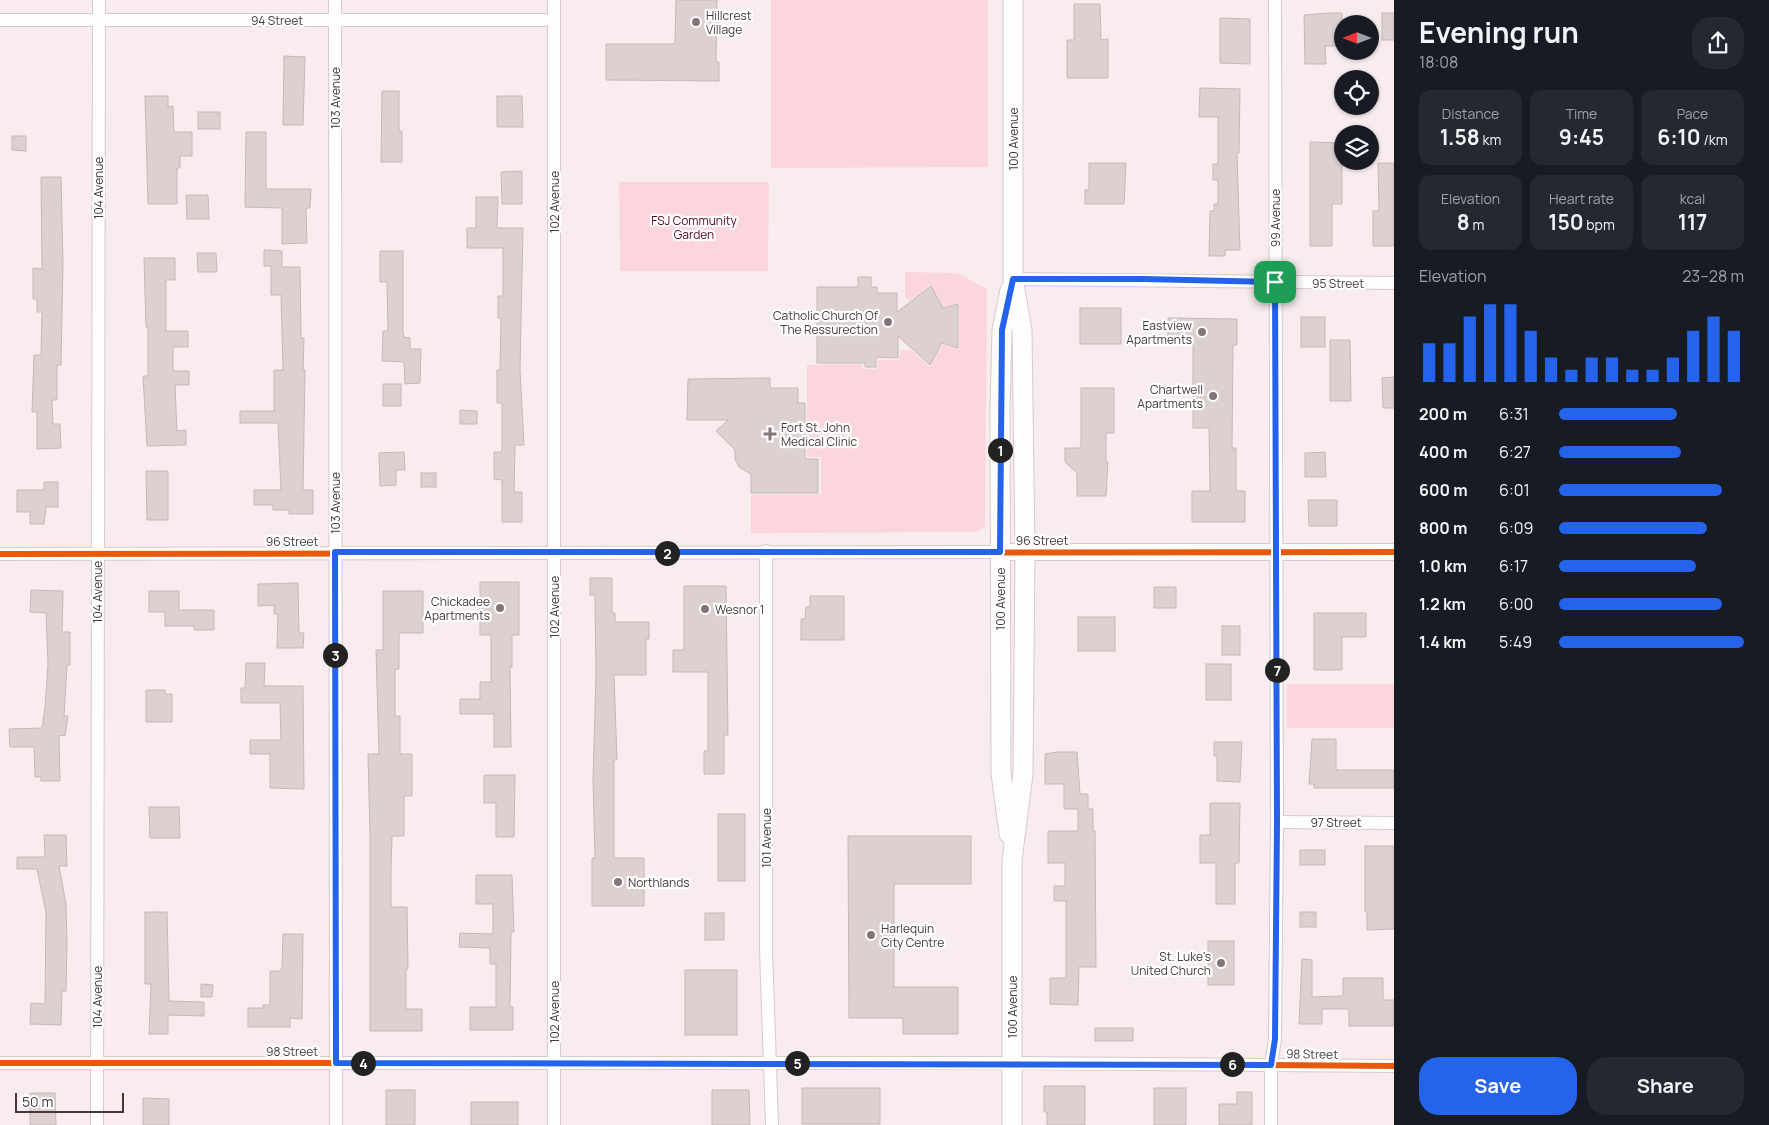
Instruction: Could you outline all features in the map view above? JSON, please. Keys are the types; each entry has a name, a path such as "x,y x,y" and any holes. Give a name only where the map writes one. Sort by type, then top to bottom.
{"main road":[{"name":"100 Avenue","path":"1012,860 1023,774 1025,551 1022,330 1013,279 1013,0"},
{"name":"100 Avenue","path":"1012,1125 1012,860 1001,773 1000,552 1002,330 1013,279"}],"street":[{"name":"104 Avenue","path":"97,1125 99,0"},
{"name":"103 Avenue","path":"335,0 336,1125"},
{"name":"102 Avenue","path":"554,0 554,1125"},
{"name":"99 Avenue","path":"1271,1125 1271,1065 1275,1039 1277,822 1275,0"},
{"name":"94 Street","path":"0,20 553,20"},
{"name":"95 Street","path":"1013,279 1394,283"},
{"name":"96 Street","path":"0,554 1025,551 1394,552"},
{"name":"101 Avenue","path":"766,552 766,950 767,1036 771,1063 772,1125"},
{"name":"97 Street","path":"1277,822 1394,823"},
{"name":"98 Street","path":"0,1062 1012,1063 1394,1066"}],"green space":[{"path":"771,0 988,0 988,167 771,168"},
{"name":"FSJ Community Garden","path":"619,182 769,182 768,271 620,271"},
{"path":"905,272 957,273 987,289 985,526 976,532 751,533 751,495 821,494 821,457 807,457 807,365 862,364 862,369 877,369 878,360 899,360 900,350 911,350 930,367 943,344 959,349 959,303 943,307 931,285 909,301 905,297"},
{"path":"1287,684 1394,684 1394,728 1287,728"}],"building":[{"name":"Hillcrest Village","path":"676,0 717,0 716,62 719,62 719,81 606,80 606,44 675,44"},
{"path":"1074,4 1100,4 1101,40 1108,39 1108,78 1067,78 1067,40 1074,40"},
{"path":"1342,13 1342,15 1334,15 1334,46 1325,46 1326,64 1305,64 1304,15"},
{"path":"1382,13 1394,13 1394,40 1382,40"},
{"path":"1220,18 1250,19 1250,64 1220,63"},
{"path":"284,56 305,57 303,125 283,125"},
{"path":"1200,88 1240,89 1239,153 1237,153 1240,250 1225,250 1225,256 1209,256 1210,211 1214,211 1214,204 1218,204 1218,180 1213,180 1213,164 1218,164 1218,117 1199,117"},
{"path":"382,91 399,91 399,131 402,131 402,162 381,162"},
{"path":"145,96 168,96 168,107 173,106 174,132 192,132 192,156 180,156 180,168 177,168 177,204 148,204"},
{"path":"497,96 522,96 523,127 497,127"},
{"path":"198,112 220,112 220,129 198,129"},
{"path":"246,132 266,132 266,189 311,189 310,208 306,208 307,243 282,244 282,208 245,207"},
{"path":"12,136 26,136 26,151 12,150"},
{"path":"1310,142 1334,143 1334,170 1342,170 1342,204 1332,204 1332,246 1310,246"},
{"path":"1089,163 1126,163 1124,204 1085,204 1085,190 1089,190"},
{"path":"1379,163 1394,163 1394,246 1373,246 1373,211 1379,211"},
{"path":"522,171 522,204 502,204 501,172"},
{"path":"41,177 61,177 63,262 61,365 57,365 57,400 52,400 53,424 60,424 61,448 37,449 37,412 32,412 34,355 41,355 42,312 37,312 37,299 33,299 33,268 42,269"},
{"path":"186,195 208,195 209,219 187,219"},
{"path":"476,197 498,197 497,228 523,228 520,370 524,445 515,445 514,492 522,492 522,522 502,522 502,480 494,479 494,452 502,452 502,403 497,403 497,370 500,370 501,318 498,318 498,296 503,296 503,248 467,248 467,228 476,228"},
{"path":"264,250 282,251 282,267 300,267 301,338 304,338 303,370 305,370 303,490 313,490 313,514 289,514 289,510 273,510 273,505 254,505 254,490 281,490 278,423 240,423 240,411 274,411 274,370 283,370 281,295 271,295 271,266 264,266"},
{"path":"380,251 403,251 403,332 404,337 410,338 410,349 421,349 420,383 405,384 404,362 382,361 383,331 388,331 387,282 380,282"},
{"path":"197,253 216,253 217,272 198,272"},
{"path":"144,258 175,258 175,280 166,280 166,331 188,331 188,347 173,347 173,371 189,371 189,385 175,385 177,431 186,430 186,445 147,446 143,376 148,376 148,327 146,327"},
{"name":"Catholic Church Of The Ressurection","path":"858,277 871,277 871,287 877,287 877,293 897,293 897,312 931,286 943,308 958,304 958,348 942,343 930,365 898,336 898,358 876,357 876,367 865,367 865,363 817,363 817,287 858,287"},
{"path":"1080,308 1121,308 1121,344 1080,344"},
{"path":"1301,317 1325,317 1325,347 1301,347"},
{"path":"1168,318 1237,319 1237,345 1233,345 1232,448 1236,448 1236,491 1245,491 1245,522 1192,522 1192,491 1210,491 1209,428 1193,428 1193,345 1168,345"},
{"path":"1330,340 1350,340 1351,401 1330,401"},
{"path":"1394,377 1394,408 1383,408 1382,378"},
{"name":"Fort St. John Medical Clinic","path":"770,378 770,388 798,388 798,403 805,403 805,459 818,459 818,493 751,493 751,474 739,467 735,459 735,450 716,431 728,420 687,420 688,379"},
{"path":"383,384 401,384 401,406 383,406"},
{"path":"1081,388 1114,388 1114,433 1106,433 1106,462 1108,462 1106,496 1077,496 1077,473 1065,462 1065,448 1081,448"},
{"path":"460,410 477,411 477,424 460,424"},
{"path":"404,452 405,470 396,470 396,485 380,486 379,453"},
{"path":"1325,452 1326,477 1305,477 1305,453"},
{"path":"146,471 168,471 168,520 147,520"},
{"path":"421,473 436,473 436,487 421,487"},
{"path":"44,482 58,482 58,507 46,507 44,524 30,524 30,512 17,512 17,490 44,490"},
{"path":"1308,500 1337,500 1337,526 1309,526"},
{"path":"590,578 612,578 612,613 615,613 615,622 649,622 649,639 646,639 646,675 614,675 617,760 614,760 614,858 644,858 644,906 592,906 592,858 595,858 593,780 596,675 595,595 590,595"},
{"path":"480,582 519,582 519,635 512,635 512,667 510,667 511,747 494,747 494,714 460,714 460,699 480,699 480,682 491,682 491,635 480,635"},
{"path":"298,583 299,633 304,633 303,648 277,648 278,614 274,614 274,605 258,606 258,584"},
{"path":"684,586 726,586 728,735 724,735 724,774 704,774 704,751 708,751 708,672 673,672 673,650 684,650"},
{"path":"1154,587 1176,587 1176,608 1154,608"},
{"path":"31,590 63,591 62,632 70,632 70,665 67,665 64,716 68,716 65,736 59,735 60,781 41,781 41,777 35,777 34,747 10,747 9,729 42,728 45,707 48,665 46,613 30,612"},
{"path":"149,591 179,591 179,610 214,610 214,630 194,630 194,626 165,626 165,612 149,612"},
{"path":"383,591 423,591 423,633 399,633 399,669 395,669 395,716 400,716 400,754 412,754 412,796 404,796 404,836 392,836 391,869 391,907 407,907 408,969 406,969 406,1009 422,1009 422,1031 370,1031 368,754 379,754 376,650 383,650"},
{"path":"810,596 844,596 844,640 801,640 801,619 805,619 806,607 810,607"},
{"path":"1314,613 1366,613 1366,637 1342,637 1342,670 1314,670"},
{"path":"1078,617 1115,617 1115,651 1078,651"},
{"path":"1222,626 1240,626 1240,655 1222,655"},
{"path":"246,663 265,663 264,686 303,686 304,789 270,788 270,754 250,754 250,740 281,740 280,703 241,703 241,688 245,688"},
{"path":"1206,664 1231,664 1231,700 1206,700"},
{"path":"146,690 165,690 165,694 172,694 172,722 146,722"},
{"path":"1312,739 1336,739 1336,770 1394,770 1394,788 1314,788 1314,784 1309,784"},
{"path":"1214,742 1242,742 1240,782 1217,781 1217,756 1214,756"},
{"path":"1077,752 1080,794 1088,794 1088,809 1093,809 1093,831 1095,831 1096,967 1079,967 1078,1005 1050,1004 1050,978 1066,978 1066,901 1054,901 1054,886 1065,886 1065,863 1048,863 1048,831 1078,831 1078,809 1064,809 1064,784 1045,784 1045,754"},
{"path":"484,775 515,775 514,837 496,837 496,803 484,803"},
{"path":"1210,803 1240,803 1239,863 1235,863 1235,904 1216,904 1216,863 1200,863 1200,835 1210,835"},
{"path":"149,807 179,807 180,838 150,838"},
{"path":"718,814 745,814 745,881 718,881"},
{"path":"44,835 66,835 67,866 59,866 66,904 67,945 66,991 62,991 61,1025 30,1024 31,1003 45,1004 46,912 37,869 17,869 17,857 45,857"},
{"name":"Harlequin City Centre","path":"848,836 971,836 971,884 894,884 894,987 958,987 958,1034 903,1034 903,1018 849,1018"},
{"path":"1365,846 1394,846 1394,929 1367,930 1367,912 1365,912"},
{"path":"1300,850 1325,850 1325,865 1300,865"},
{"path":"476,875 512,875 514,932 511,932 510,1007 513,1007 513,1030 470,1030 470,1007 496,1007 496,964 490,964 490,948 459,947 460,933 493,934 493,904 476,904"},
{"path":"145,912 167,912 169,1001 204,1002 204,1016 168,1015 168,1034 149,1034 151,984 145,984"},
{"path":"1300,912 1316,912 1316,927 1300,927"},
{"path":"705,913 724,913 724,940 705,940"},
{"path":"283,934 303,934 302,1019 290,1018 290,1027 248,1027 248,1008 263,1008 263,1005 270,1005 270,971 280,971 282,968"},
{"name":"St. Luke's United Church","path":"1208,941 1234,941 1234,985 1208,985"},
{"path":"1302,959 1312,960 1312,997 1343,996 1343,978 1383,978 1383,1000 1394,1000 1394,1026 1349,1026 1349,1009 1322,1009 1322,1024 1299,1024"},
{"path":"685,970 737,970 737,1035 685,1035"},
{"path":"201,984 213,985 212,997 201,997"},
{"path":"1095,1028 1133,1028 1133,1041 1095,1041"},
{"path":"1044,1086 1085,1086 1085,1125 1047,1125 1047,1112 1044,1112"},
{"path":"802,1088 880,1088 880,1124 802,1124"},
{"path":"1154,1088 1186,1088 1186,1125 1154,1125"},
{"path":"386,1090 415,1090 415,1125 386,1125"},
{"path":"712,1090 749,1090 750,1125 712,1125"},
{"path":"1237,1092 1252,1092 1252,1125 1219,1125 1219,1104 1237,1104"},
{"path":"30,1093 55,1093 56,1125 30,1125"},
{"path":"143,1098 169,1099 169,1125 143,1125"},
{"path":"471,1102 518,1102 518,1125 471,1125"}],"cycle path":[{"path":"0,554 1394,552"},
{"path":"0,1063 1012,1063 1394,1066"}],"place":[{"name":"Hillcrest Village","path":"696,22"},
{"name":"Catholic Church Of The Ressurection","path":"888,322"},
{"name":"Eastview Apartments","path":"1202,332"},
{"name":"Chartwell Apartments","path":"1213,396"},
{"name":"Fort St. John Medical Clinic","path":"770,434"},
{"name":"Chickadee Apartments","path":"500,608"},
{"name":"Wesnor 1","path":"705,609"},
{"name":"Northlands","path":"618,882"},
{"name":"Harlequin City Centre","path":"871,935"},
{"name":"St. Luke's United Church","path":"1221,963"}],"route":[{"path":"1013,279 1275,282 1277,822 1275,1039 1271,1065 1143,1063 336,1063 335,552 445,554 1000,552 1002,330 1013,279"}]}
